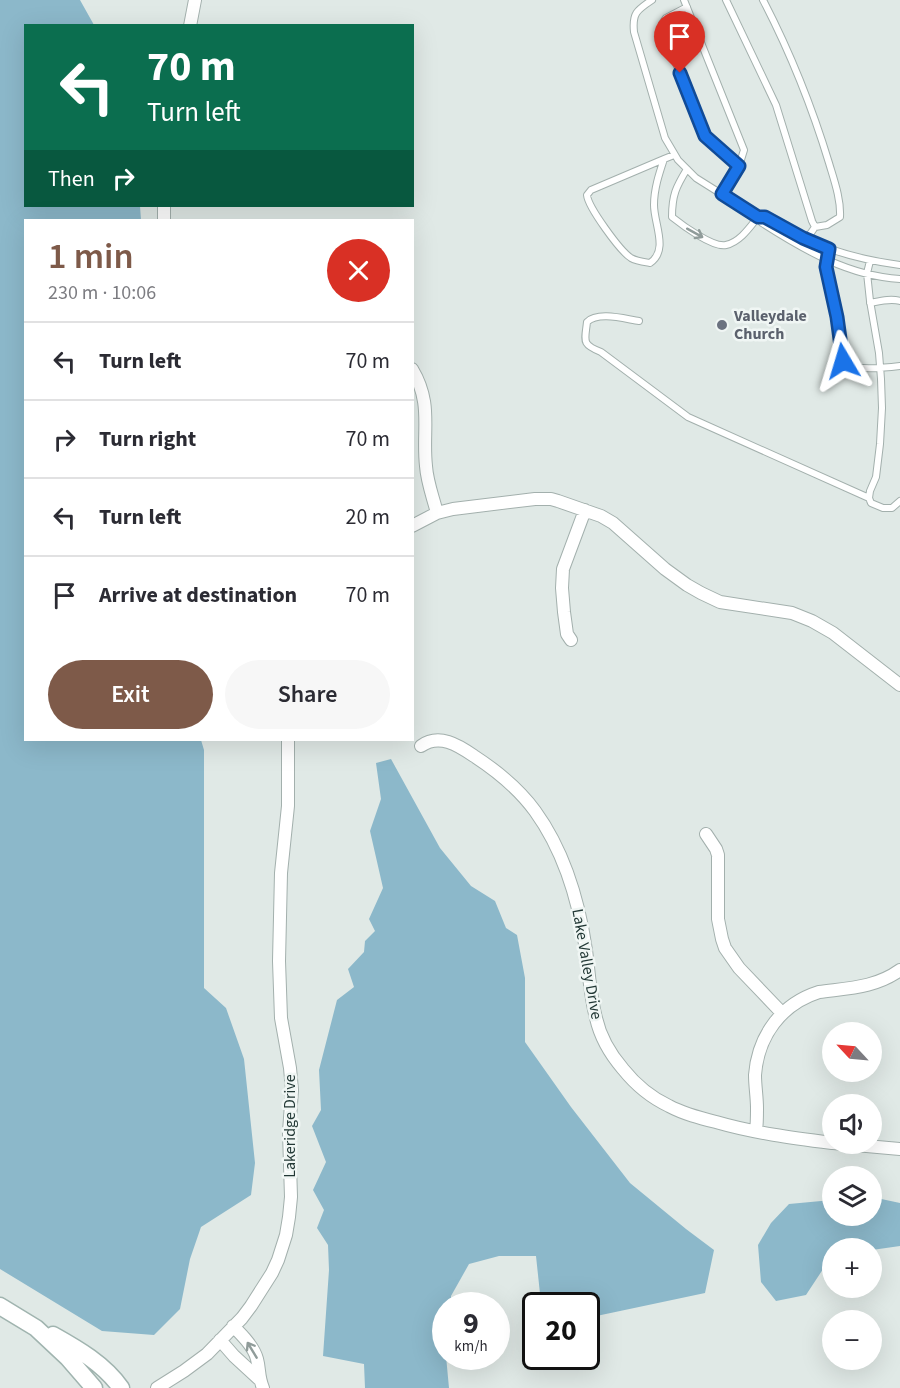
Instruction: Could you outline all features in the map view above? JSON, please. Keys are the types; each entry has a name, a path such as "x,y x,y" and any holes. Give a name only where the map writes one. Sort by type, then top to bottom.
{"street":[{"path":"190,24 195,0"},
{"path":"414,373 425,405 426,466 437,513"},
{"path":"414,525 437,513 453,509 535,499 551,499 585,510 613,523 665,569 694,589 720,602 792,613 812,621 833,633 900,685"},
{"path":"572,640 567,634 564,612 563,569 585,510"},
{"name":"Lake Valley Drive","path":"421,746 433,740 441,740 466,750 506,781 526,800 541,821 563,863 579,912 596,1018 610,1051 623,1070 646,1091 669,1106 696,1117 756,1131 822,1141"},
{"name":"Lakeridge Drive","path":"157,1388 207,1353 251,1306 278,1260 290,1217 289,1132 292,1090 281,1018 279,961 281,873 288,806 288,741"},
{"path":"706,834 718,855 718,919 725,948 739,968 782,1013"},
{"path":"756,1131 755,1078 759,1053 768,1031 782,1013 813,994 861,988 890,977 900,970"},
{"name":"Lake Valley Drive","path":"882,1147 900,1149"},
{"path":"0,1306 36,1328 68,1358 94,1388"},
{"path":"233,1326 257,1358 261,1384"},
{"path":"36,1328 48,1332 82,1352 100,1366 121,1388"},
{"path":"220,1340 261,1384"}],"lane":[{"path":"652,0 636,13 633,21 634,32 665,138 678,160 696,178 758,217 762,223 793,243 844,267 900,279"},
{"path":"684,0 744,150 739,166 722,194"},
{"path":"726,0 776,105 815,227"},
{"path":"763,0 784,43 819,130 835,181 840,207 840,217 827,225 815,227 806,240"},
{"path":"687,8 666,18 662,24 663,31 705,136 739,166"},
{"path":"663,159 656,183 654,204 654,218 660,245 655,259 650,263 631,258 623,251 591,207 587,195 591,190 674,154"},
{"path":"687,169 676,188 672,202 672,217 684,227 718,245 727,245 738,239 758,217"},
{"path":"758,217 765,217 806,240 838,253 900,265"},
{"path":"829,249 826,267 837,317 843,361 846,366 880,369 900,366"},
{"path":"869,498 876,477 882,408 880,369 867,273 870,261"},
{"path":"870,303 900,301"},
{"path":"639,321 591,317 587,322 585,343 601,352 688,417 869,498 871,503 892,508 900,501"}],"water":[{"path":"0,0 80,0 93,24 24,24 24,207 140,207 141,219 24,219 24,741 201,741 204,750 204,988 226,1008 244,1059 255,1163 251,1195 201,1227 190,1259 180,1309 154,1335 102,1331 0,1269"},
{"path":"391,759 440,848 471,886 495,901 506,928 517,935 525,978 525,1042 571,1107 630,1183 714,1250 705,1293 600,1315 600,1292 540,1292 536,1256 499,1256 469,1264 453,1292 432,1292 432,1370 447,1370 449,1388 365,1388 364,1364 323,1356 329,1270 328,1245 317,1228 324,1210 313,1190 326,1162 312,1126 321,1110 319,1070 337,1000 354,987 348,969 364,952 365,941 375,931 369,919 383,888 370,831 381,799 376,763"},
{"path":"882,1199 900,1203 900,1246 882,1249 882,1238 822,1238 822,1271 806,1295 776,1301 761,1282 758,1245 771,1223 789,1204 822,1201 822,1226 882,1226"}],"place":[{"name":"Valleydale Church","path":"722,325"}],"route":[{"path":"680,73 705,136 739,166 722,194 758,217 765,217 829,249 826,267 837,317 843,361"}]}
